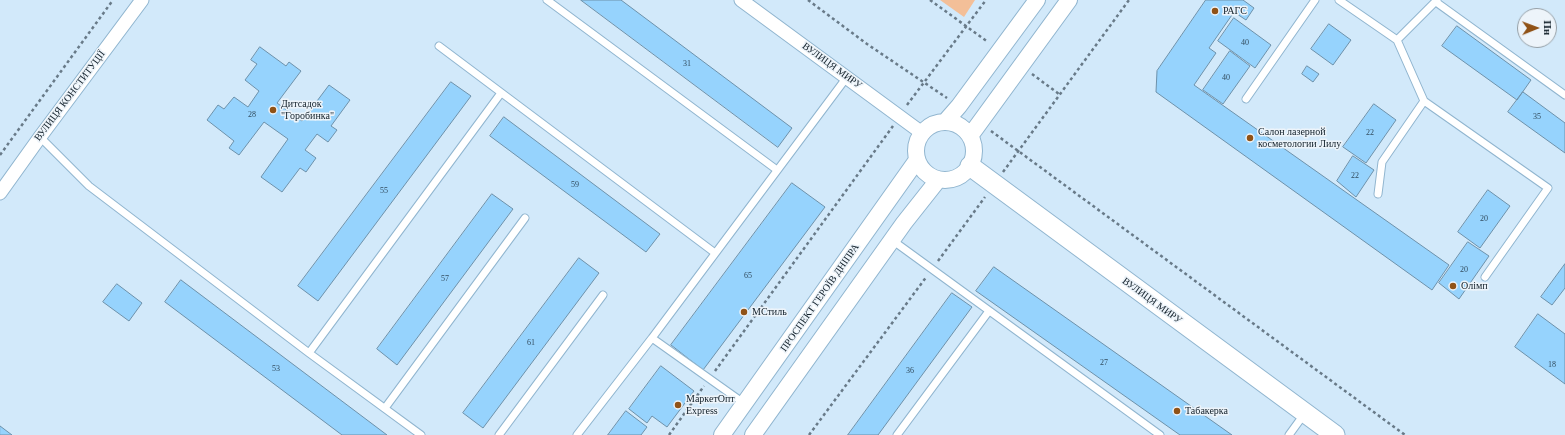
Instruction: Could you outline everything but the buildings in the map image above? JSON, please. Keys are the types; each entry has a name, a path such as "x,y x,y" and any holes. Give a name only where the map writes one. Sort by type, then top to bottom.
{"main road":[{"name":"ВУЛИЦЯ МИРУ","path":"970,166 1335,435"}],"street":[{"name":"ВУЛИЦЯ КОНСТИТУЦІЇ","path":"0,194 40,137 142,0"},
{"name":"ВУЛИЦЯ МИРУ","path":"741,0 922,133"},
{"path":"944,122 959,106 1037,0"},
{"path":"970,136 1069,0"},
{"path":"944,122 953,123 960,126 970,136 973,147 973,157 970,166 964,173 956,178 938,180 929,176 922,169 917,160 915,151 922,133 936,123 944,122"},
{"name":"ПРОСПЕКТ ГЕРОЇВ ДНІПРА","path":"722,435 917,160"},
{"path":"753,435 892,240 938,180"}],"lane":[{"path":"547,0 777,170"},
{"path":"1246,99 1315,0"},
{"path":"1339,0 1397,40 1424,101 1548,188 1484,277"},
{"path":"1397,40 1436,1 1565,95"},
{"path":"439,46 715,252"},
{"path":"577,435 652,338 846,77"},
{"path":"309,353 501,93"},
{"path":"1378,194 1382,162 1424,101"},
{"path":"40,137 89,186 309,353 421,435"},
{"path":"385,408 525,218"},
{"path":"892,240 1160,435"},
{"path":"499,435 603,295"},
{"path":"897,435 990,311"},
{"path":"652,338 745,404"},
{"path":"1289,435 1305,413"}],"path":[{"path":"0,155 113,0"},
{"path":"808,0 867,44 959,106"},
{"path":"669,435 899,116 986,0"},
{"path":"809,435 1129,0"},
{"path":"979,122 1405,435"}],"shaded area":[{"path":"940,0 975,0 964,17"}],"place":[{"name":"РАГС","path":"1215,11"},
{"name":"Дитсадок \"Горобинка\"","path":"273,110"},
{"name":"Салон лазерной косметологии Лилу","path":"1250,138"},
{"name":"Олімп","path":"1453,286"},
{"name":"МСтиль","path":"744,312"},
{"name":"МаркетОпт Express","path":"678,405"},
{"name":"Табакерка","path":"1177,411"}]}
